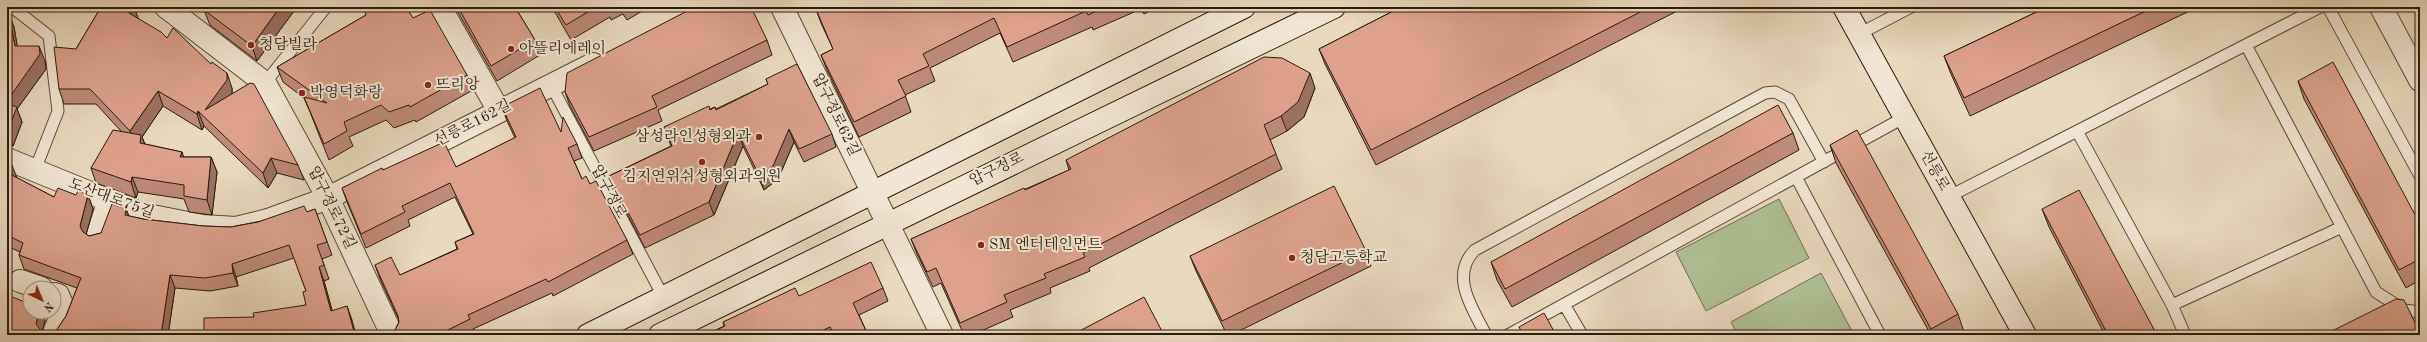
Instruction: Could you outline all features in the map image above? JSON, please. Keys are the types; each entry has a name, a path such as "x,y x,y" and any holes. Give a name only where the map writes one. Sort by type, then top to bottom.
{"main road":[{"name":"압구정로72길","path":"166,7 265,83 328,198 392,335"},
{"path":"440,7 499,111"},
{"name":"압구정로62길","path":"782,7 942,335"},
{"path":"588,335 1244,7"},
{"name":"압구정로","path":"660,335 887,223 1334,7"},
{"name":"선릉로","path":"1844,7 2024,335"},
{"path":"2381,7 2420,80"},
{"name":"선릉로162길","path":"328,198 613,53"},
{"name":"도산대로75길","path":"7,158 142,214 203,226 236,228 268,220 328,198"},
{"path":"97,237 109,200"},
{"path":"62,304 64,309 62,314"},
{"path":"54,335 60,320"}],"lane":[{"path":"12,7 49,36 58,111 35,170"},
{"path":"265,83 326,7"},
{"path":"1858,34 1911,7"},
{"path":"1948,197 2320,7"},
{"path":"2328,7 2420,176"},
{"path":"2246,45 2376,292 2404,310 2420,312"},
{"name":"압구정로","path":"551,85 664,298"},
{"path":"1486,335 1465,292 1462,279 1467,260 1475,250 1765,93 1775,92 1789,99 1824,162"},
{"path":"1508,335 1905,117"},
{"path":"2077,131 2172,305 2185,335"},
{"path":"1796,177 1880,335"},
{"path":"2172,305 2342,227"},
{"path":"1564,304 1582,335"}],"green space":[{"path":"1779,199 1809,258 1706,311 1676,252"},
{"path":"1821,273 1854,335 1738,335 1731,322"}],"building":[{"path":"101,7 132,7 129,13 161,32 167,38 173,28 211,64 212,62 227,73 227,80 205,110 250,83 254,84 298,165 271,158 263,173 198,111 197,114 158,91 130,131 90,89 59,89 54,47 76,49"},
{"path":"206,7 280,7 252,46 204,10"},
{"path":"364,7 406,7 413,18 430,10 467,75 410,107 409,105 389,112 381,105 344,122 347,131 324,144 304,97 327,103 277,67 366,15"},
{"name":"아뜰리에레이","path":"458,7 515,7 535,40 491,66"},
{"path":"555,7 596,7 566,25"},
{"path":"695,7 751,7 767,40 652,96 657,107 589,137 565,92 567,73"},
{"path":"815,7 1105,7 1088,15 1086,11 1007,47 994,18 923,54 929,66 898,80 906,96 854,122 821,55 833,49"},
{"path":"1401,7 1650,7 1371,150 1319,49"},
{"path":"2047,7 2154,7 1964,98 1944,56"},
{"path":"7,11 15,46 39,46 40,54 7,101"},
{"path":"1264,57 1282,58 1310,73 1298,102 1281,116 1264,125 1276,154 1083,253 1085,257 1044,274 1046,278 1004,295 1007,302 960,323 936,268 927,272 911,239 1024,188 1025,190 1071,169 1066,160"},
{"path":"2333,62 2420,224 2420,259 2399,270 2298,81"},
{"path":"797,64 832,134 799,149 789,129 773,166 760,177 738,133 709,202 640,235 609,176 672,146 664,127 709,106 710,110 715,107 716,110 768,84 766,79"},
{"path":"540,88 561,132 563,117 577,144 568,148 582,179 586,176 590,184 596,181 627,240 548,282 546,279 468,315 470,319 438,335 397,335 395,330 399,322 398,316 375,265 391,257 400,275 458,249 455,242 474,234 450,183 402,206 405,212 361,234 342,188 382,168 383,170 444,142 456,167 516,137 502,107"},
{"path":"7,104 17,107 8,130 7,130"},
{"path":"1778,105 1793,133 1505,289 1491,262"},
{"path":"113,130 141,135 140,143 182,152 180,157 211,157 207,200 184,196 184,185 132,177 131,182 91,168"},
{"path":"1857,130 1958,314 1931,329 1830,145"},
{"path":"7,162 12,165 8,173 54,197 58,188 76,195 78,191 88,195 80,226 83,232 89,236 101,233 112,204 126,209 125,215 143,219 203,226 231,227 258,222 304,206 307,212 315,209 327,242 317,245 324,265 319,267 331,311 347,306 355,335 204,335 204,318 254,317 253,313 306,305 303,292 306,291 289,245 232,264 233,273 205,278 170,275 161,335 7,335 7,295 22,301 22,320 37,320 36,324 43,333 50,334 56,331 66,316 81,278 19,255 23,243 7,235"},
{"path":"1334,186 1366,251 1222,321 1190,256"},
{"path":"2079,190 2157,335 2108,335 2042,209"},
{"path":"871,262 883,288 853,303 868,335 834,335 830,327 813,335 706,335 725,326 723,322 795,288 799,296"},
{"path":"1144,297 1164,335 1072,335"},
{"path":"2396,299 2404,300 2420,333 2419,335 2324,335"},
{"path":"1544,313 1556,335 1523,335 1519,327"}],"place":[{"name":"청담빌라","path":"251,45"},
{"name":"아뜰리에레이","path":"511,49"},
{"name":"뜨리앙","path":"428,85"},
{"name":"박영덕화랑","path":"302,93"},
{"name":"삼성라인성형외과","path":"759,137"},
{"name":"김지연위쉬성형외과의원","path":"702,162"},
{"name":"SM 엔터테인먼트","path":"981,245"},
{"name":"청담고등학교","path":"1292,258"}]}
